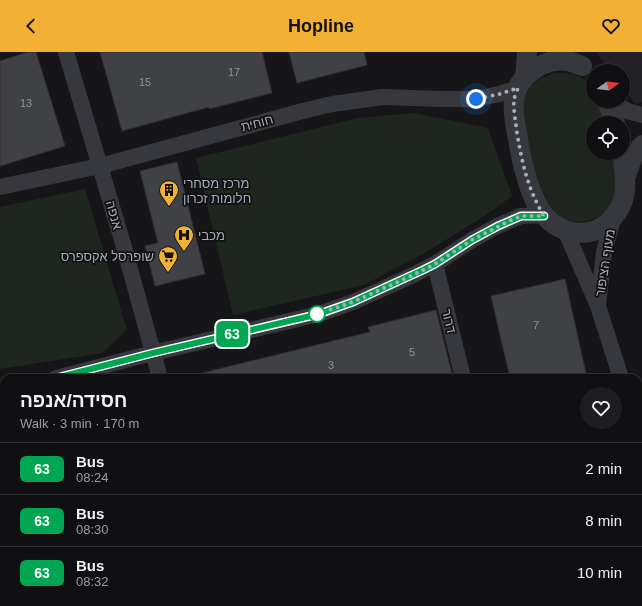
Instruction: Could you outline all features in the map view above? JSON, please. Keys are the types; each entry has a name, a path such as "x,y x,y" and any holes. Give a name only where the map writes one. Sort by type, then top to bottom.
{"street":[{"name":"אנפה","path":"66,52 159,374"},
{"path":"527,52 522,82 514,100 516,123 521,158 526,177 537,204 544,216 553,224 565,230 577,233 590,232 602,227 613,219 625,196 626,183 623,160"},
{"path":"522,82 537,67 551,61 567,61 582,65"},
{"name":"חוחית","path":"0,188 100,166 332,104 382,97 476,99 500,94 522,82"},
{"path":"624,108 642,115"},
{"path":"626,183 638,147 642,143"},
{"path":"72,374 153,353 319,314 353,302 435,264 472,240 498,226 521,216 544,216"},
{"name":"מעוף הציפור","path":"598,306 604,252 613,219"},
{"name":"מעוף הציפור","path":"565,230 598,306 620,374"},
{"name":"דרור","path":"435,264 462,374"}],"shaded area":[{"path":"596,52 642,52 642,102 635,104 630,97 630,64 605,64"},
{"path":"554,73 568,73 581,77 586,82 586,108 603,108 605,116 586,116 586,160 616,160 618,190 607,210 598,217 588,221 577,222 566,220 555,215 547,207 532,174 522,107 525,96 531,86 541,78"},
{"path":"414,113 488,128 512,196 486,215 423,254 364,285 233,315 196,158 358,118"},
{"path":"85,189 127,330 102,353 0,369 0,207"}],"building":[{"path":"28,52 36,52 65,146 0,166 0,61"},
{"path":"100,52 262,52 272,93 209,109 209,107 122,131"},
{"path":"289,52 364,52 367,65 297,83"},
{"name":"מרכז מסחרי חלומות זכרון","path":"177,162 205,274 155,286 145,246 158,243 140,171"},
{"path":"565,279 586,374 509,374 491,296"},
{"path":"436,310 452,374 202,374 370,332 368,327"}],"bus line":[{"name":"63","path":"73,374 153,353 319,314 353,302 411,276 435,264 472,240 498,226 521,216 544,216"}],"place":[{"name":"מרכז מסחרי חלומות זכרון","path":"169,207"},
{"name":"מכבי","path":"184,252"},
{"name":"שופרסל אקספרס","path":"168,273"}],"route":[{"path":"317,314 353,302 411,276 435,264 472,240 509,221 521,216 544,216 537,204 526,177 521,158 514,100 518,88 500,94 476,99"}]}
